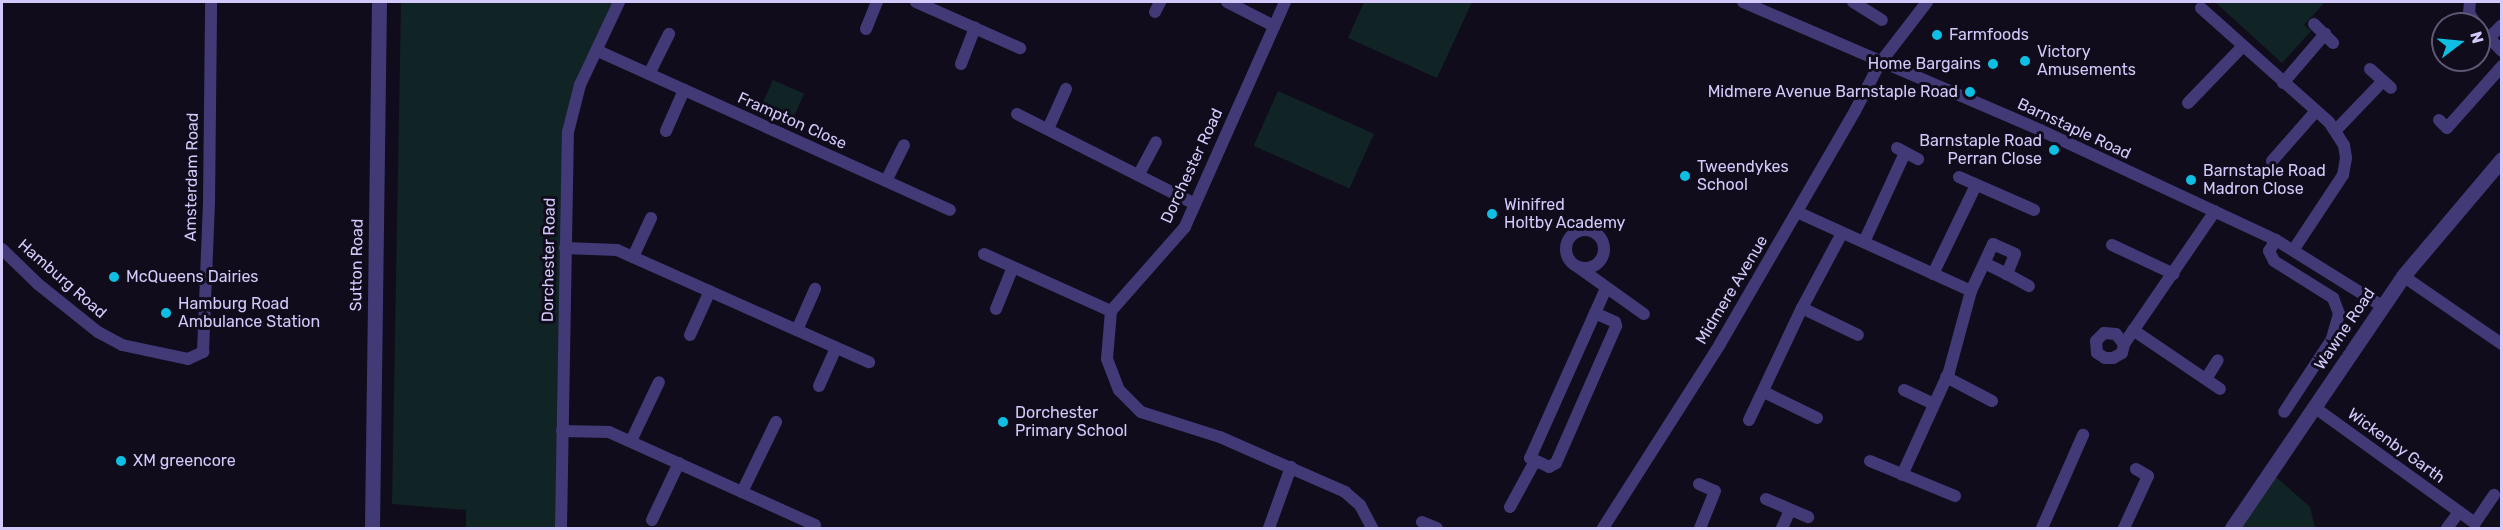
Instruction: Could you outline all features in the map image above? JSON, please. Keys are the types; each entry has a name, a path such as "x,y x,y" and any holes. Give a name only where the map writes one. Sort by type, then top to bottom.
{"street":[{"name":"Amsterdam Road","path":"203,352 209,204 211,2"},
{"name":"Sutton Road","path":"372,528 379,2"},
{"name":"Dorchester Road","path":"561,528 568,132 580,85 598,51 619,2"},
{"path":"866,29 877,2"},
{"path":"916,2 1020,48"},
{"path":"1227,2 1275,26"},
{"name":"Dorchester Road","path":"1111,311 1185,227 1193,203 1285,2"},
{"name":"Barnstaple Road","path":"1743,2 2040,130 2276,240 2294,249 2382,306"},
{"path":"1853,2 1882,20"},
{"name":"Midmere Avenue","path":"1603,528 1720,344 1880,63 1927,2"},
{"path":"2201,8 2336,130 2346,158 2343,175 2294,249"},
{"path":"2283,83 2329,39 2314,24"},
{"path":"2491,36 2502,25"},
{"path":"961,64 975,28"},
{"path":"649,75 669,34"},
{"path":"2491,40 2502,51"},
{"path":"2188,103 2242,47"},
{"name":"Frampton Close","path":"598,51 886,181 912,195 950,210"},
{"path":"2439,120 2447,128 2502,66"},
{"path":"2336,130 2387,85 2370,69"},
{"path":"1048,129 1066,89"},
{"path":"666,131 684,90"},
{"path":"2272,161 2316,111"},
{"path":"1017,114 1193,203"},
{"path":"1139,174 1156,142"},
{"path":"886,181 904,145"},
{"path":"1864,242 1901,150 1918,159"},
{"name":"Wawne Road","path":"2232,528 2403,276 2502,159"},
{"path":"1959,177 2034,210"},
{"path":"1933,274 1976,185"},
{"path":"2124,344 2215,211"},
{"path":"1797,212 1971,291"},
{"path":"633,257 651,218"},
{"path":"1749,420 1802,308 1842,233"},
{"path":"2276,240 2269,252 2274,261 2334,298 2339,314 2332,339 2284,412"},
{"path":"1902,475 1946,377 1971,291 1993,244 2015,254 2007,274"},
{"path":"2112,245 2174,274"},
{"path":"566,248 617,250 869,362"},
{"name":"Hamburg Road","path":"2,249 38,284 98,332 122,345 188,359 203,352"},
{"path":"984,254 1111,311 1107,359 1111,375 1128,402 1141,412 1220,437 1345,492 1360,505 1372,528"},
{"path":"1984,263 2029,286"},
{"path":"996,309 1013,267"},
{"path":"1578,267 1644,314"},
{"path":"2403,276 2502,344"},
{"path":"1594,313 1615,322 1616,326 1556,463 1549,467 1530,458 1594,313 1606,288"},
{"path":"797,330 814,289"},
{"path":"690,335 710,291"},
{"path":"1802,308 1858,335"},
{"path":"2133,330 2220,388"},
{"path":"819,386 836,348"},
{"path":"2206,379 2218,360"},
{"path":"1946,377 1992,401"},
{"path":"631,441 659,382"},
{"path":"1904,390 1934,404"},
{"path":"1764,392 1817,418"},
{"name":"Wickenby Garth","path":"2314,408 2475,523 2494,495"},
{"path":"742,492 776,422"},
{"path":"562,431 609,432 807,524"},
{"path":"2042,528 2083,435"},
{"path":"1510,507 1535,461"},
{"path":"1870,461 1954,496"},
{"path":"652,520 679,464"},
{"path":"1269,528 1291,467"},
{"path":"2124,528 2148,476 2136,469"},
{"path":"1698,484 1715,492 1700,528"},
{"path":"1766,499 1808,517"},
{"path":"1782,528 1790,510"},
{"path":"2446,528 2459,512"}],"green space":[{"path":"401,2 613,2 576,81 564,130 556,528 466,528 466,510 392,504"},
{"path":"1364,2 1472,2 1437,78 1348,38"},
{"path":"2215,2 2325,2 2304,25 2311,31 2282,63"},
{"path":"773,80 804,94 790,125 759,111"},
{"path":"1278,91 1374,134 1350,189 1254,146"},
{"path":"2276,477 2310,507 2315,528 2241,528"}],"place":[{"name":"Farmfoods","path":"1937,35"},
{"name":"Victory Amusements","path":"2025,61"},
{"name":"Home Bargains","path":"1993,64"},
{"name":"Midmere Avenue Barnstaple Road","path":"1970,92"},
{"name":"Barnstaple Road Perran Close","path":"2054,150"},
{"name":"Tweendykes School","path":"1685,176"},
{"name":"Barnstaple Road Madron Close","path":"2191,180"},
{"name":"Winifred Holtby Academy","path":"1492,214"},
{"name":"McQueens Dairies","path":"114,277"},
{"name":"Hamburg Road Ambulance Station","path":"166,313"},
{"name":"Dorchester Primary School","path":"1003,422"},
{"name":"XM greencore","path":"121,461"}]}
